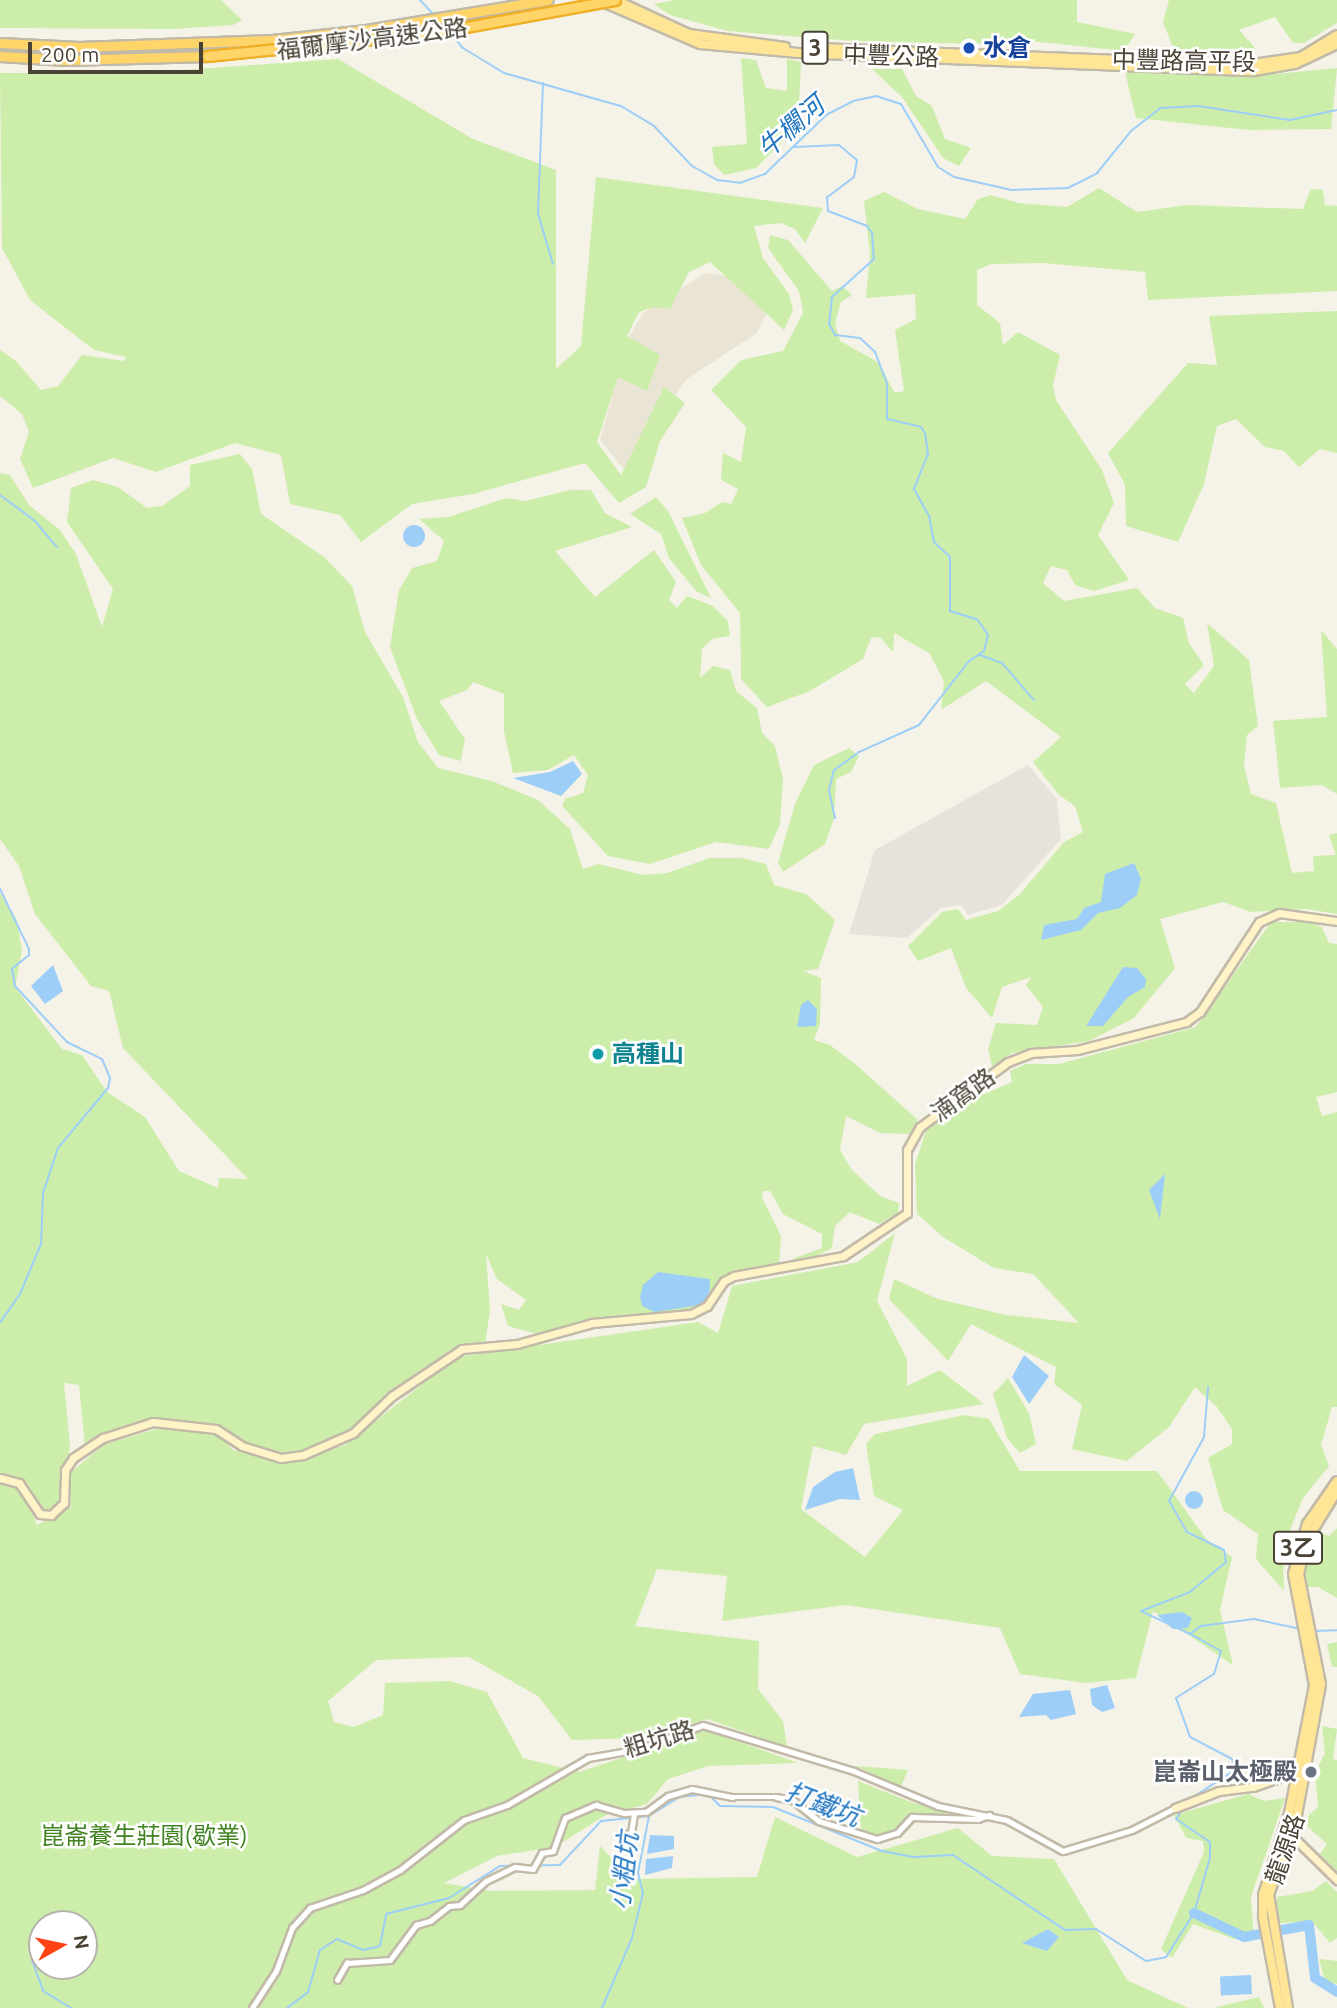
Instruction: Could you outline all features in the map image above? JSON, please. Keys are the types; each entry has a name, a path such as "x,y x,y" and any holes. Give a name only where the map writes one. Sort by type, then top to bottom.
{"highway":[{"name":"福爾摩沙高速公路","path":"0,43 79,47 208,44 366,30 548,0"},
{"name":"福爾摩沙高速公路","path":"0,56 66,60 207,56 433,33 615,0"}],"main road":[{"name":"中豐公路","path":"598,0 689,34 737,43 1025,58"},
{"name":"中豐公路","path":"615,0 648,18"},
{"name":"中豐路高平段","path":"1292,62 1315,51 1337,35"},
{"name":"中豐路高平段","path":"1025,58 1252,65 1292,62 1337,44"},
{"name":"3乙","path":"1307,1630 1293,1590 1296,1556 1314,1510 1337,1481"},
{"name":"3乙","path":"1302,1770 1314,1693 1300,1590 1302,1557 1313,1527 1337,1491"},
{"name":"龍源路","path":"1269,1933 1269,1895 1302,1770"},
{"name":"3乙","path":"1269,1933 1280,2008"},
{"name":"3乙","path":"1269,1933 1288,2008"}],"street":[{"name":"湳窩路","path":"0,1478 23,1486 40,1514 51,1515 64,1503 65,1470 73,1458 103,1438 153,1422 216,1429 242,1446 281,1458 303,1455 353,1433 387,1400 414,1384 449,1354 528,1342 577,1325 636,1322 701,1310 734,1276 784,1270 857,1250 906,1213 907,1150 919,1127 1008,1062 1031,1053 1077,1050 1186,1022 1200,1012 1259,922 1279,913 1337,920"},
{"name":"粗坑路","path":"252,2008 276,1972 292,1928 310,1908 363,1890 400,1870 464,1819 507,1805 588,1758 639,1749 692,1727 721,1727 797,1756 854,1771 938,1806 990,1814 1063,1851 1132,1830 1175,1808"},
{"path":"1175,1808 1219,1791 1253,1787 1302,1770"},
{"path":"337,1980 348,1964 390,1960 416,1925 430,1921 449,1906 460,1905 486,1881 515,1867 533,1869 534,1861 553,1851 570,1813 602,1805 634,1814 692,1789 732,1797 793,1800 819,1821 877,1839 897,1833 912,1817 978,1819 990,1814"},
{"path":"623,1835 631,1832 634,1814"},
{"path":"1287,1832 1337,1880"}],"shaded area":[{"path":"705,273 737,277 768,310 757,333 687,379 667,407 641,467 623,468 600,440 629,337 643,313"},
{"path":"1028,765 1057,799 1061,839 1002,905 968,915 961,905 941,908 907,938 849,934 875,850"}],"green space":[{"path":"0,0 221,0 242,20 233,25 173,29 0,28"},
{"path":"675,0 1077,0 1077,22 1135,34 1124,51 993,37 978,44 853,41 728,31 670,15 654,4"},
{"path":"1169,0 1337,0 1337,23 1304,43 1293,43 1275,17 1239,30 1256,49 1181,54 1172,45 1163,22"},
{"path":"741,58 756,60 766,88 787,91 787,59 801,62 798,126 756,168 724,175 714,164 712,147 747,144"},
{"path":"338,59 473,139 556,170 556,369 581,346 596,177 823,208 805,243 795,229 781,223 754,226 763,258 789,294 793,310 784,330 710,262 689,272 670,309 654,307 639,312 627,336 660,355 647,391 618,377 597,442 621,475 664,387 685,403 660,441 646,487 619,503 585,463 473,494 412,504 361,542 340,515 290,504 281,455 235,443 156,472 113,458 33,488 20,459 29,432 22,414 0,396 0,350 16,361 41,390 58,386 82,355 124,361 126,357 94,350 30,300 2,248 0,73 139,73"},
{"path":"1337,68 1331,129 1249,130 1136,118 1125,72 1276,74"},
{"path":"872,69 902,69 916,96 932,106 945,139 971,148 959,166 943,158 902,97"},
{"path":"1099,188 1137,212 1187,205 1303,209 1311,189 1323,190 1325,205 1337,206 1337,291 1148,300 1145,272 1043,263 992,264 977,270 977,305 1000,323 1003,345 1018,332 1060,355 1053,385 1056,400 1102,470 1114,503 1098,535 1129,580 1094,591 1075,585 1067,570 1051,566 1043,583 1064,601 1137,588 1155,608 1183,618 1189,643 1204,665 1185,684 1194,693 1214,666 1207,623 1249,660 1258,726 1247,735 1244,766 1251,794 1276,803 1292,873 1314,871 1313,856 1336,855 1329,835 1337,833 1337,914 1306,909 1251,912 1223,902 1160,919 1175,968 1134,1018 1089,1041 1012,1053 992,1066 988,1049 996,1023 1037,1025 1043,1007 1026,985 1031,977 1002,987 992,1018 966,988 951,948 918,961 908,946 942,912 958,909 966,920 998,911 1020,894 1064,842 1083,832 1075,806 1059,795 1033,762 1061,737 986,681 941,710 944,681 929,653 894,633 893,652 880,637 871,638 863,659 810,691 767,707 741,679 740,613 701,565 682,518 705,513 722,502 731,504 738,489 721,480 723,453 741,462 746,427 711,390 741,360 783,351 803,313 799,291 768,248 770,235 788,240 832,291 842,286 852,295 841,302 835,323 840,341 878,362 895,393 904,391 895,330 916,319 915,294 866,298 870,255 864,201 884,192 918,209 965,219 978,199 990,195 1019,203 1067,207"},
{"path":"1337,311 1337,453 1320,449 1299,467 1284,451 1265,447 1236,419 1217,426 1204,484 1178,542 1126,526 1125,485 1108,453 1188,363 1217,365 1209,316"},
{"path":"240,454 252,469 261,514 324,557 352,586 365,632 403,697 418,742 438,768 492,781 538,800 570,829 583,869 599,864 643,875 667,873 710,858 742,858 766,864 774,885 806,894 835,920 818,969 803,971 821,978 820,1024 814,1040 830,1045 854,1063 918,1120 909,1134 880,1133 846,1116 840,1150 851,1169 880,1196 899,1203 898,1213 879,1224 850,1212 835,1226 832,1248 802,1263 792,1259 822,1248 822,1234 783,1214 770,1191 763,1191 762,1198 781,1236 779,1267 744,1270 720,1280 703,1306 691,1311 594,1319 540,1335 508,1326 501,1304 519,1310 526,1300 497,1279 486,1254 490,1310 485,1345 450,1350 336,1439 292,1455 244,1445 224,1427 156,1420 113,1430 85,1447 79,1385 64,1383 70,1446 61,1501 55,1511 40,1511 27,1482 0,1474 0,893 17,920 22,951 15,987 62,1049 82,1055 107,1092 145,1117 179,1171 218,1188 219,1178 248,1179 123,1048 109,991 91,986 35,914 19,866 0,839 0,473 10,475 29,505 60,530 76,554 102,627 113,589 67,522 71,488 93,480 118,487 147,508 162,506 190,486 190,465"},
{"path":"570,490 591,490 605,513 632,527 555,551 595,597 654,550 676,582 669,600 677,608 687,596 713,606 728,621 730,636 712,639 702,649 700,678 713,666 730,670 736,691 757,708 762,733 775,746 783,779 780,824 769,849 716,842 650,864 608,856 562,806 565,799 583,793 588,775 574,755 548,770 513,773 504,731 504,694 473,682 467,690 439,701 465,739 461,761 439,755 417,719 390,647 399,590 412,568 437,561 444,541 419,519 448,517 507,498 525,501"},
{"path":"656,497 668,511 711,598 696,591 669,558 661,534 630,514"},
{"path":"1321,630 1337,649 1337,794 1322,785 1280,788 1273,721 1327,717"},
{"path":"849,748 859,756 851,772 836,779 834,818 825,844 783,872 778,863 795,804 814,765"},
{"path":"1271,922 1308,922 1322,927 1329,943 1337,944 1337,1092 1316,1097 1322,1116 1337,1112 1337,1407 1332,1407 1321,1445 1329,1466 1303,1498 1283,1547 1284,1591 1256,1559 1258,1534 1223,1510 1208,1458 1232,1444 1232,1429 1217,1407 1195,1387 1169,1427 1127,1461 1072,1449 1082,1405 1054,1384 1056,1367 971,1324 948,1361 889,1299 894,1279 938,1299 1006,1315 1079,1323 1033,1274 994,1268 943,1237 917,1214 915,1164 926,1131 968,1101 1012,1082 1010,1071 1026,1064 1059,1064 1196,1027"},
{"name":"崑崙養生莊園(歇業)","path":"895,1233 877,1301 907,1359 907,1386 940,1370 984,1404 864,1424 846,1455 813,1446 801,1509 865,1557 903,1510 874,1496 866,1444 875,1434 964,1415 989,1419 1020,1471 1157,1471 1207,1540 1232,1557 1220,1610 1233,1665 1153,1611 1136,1678 1085,1683 1020,1674 1000,1628 846,1605 722,1621 727,1576 657,1569 635,1626 759,1641 758,1689 783,1721 787,1747 707,1719 643,1738 572,1740 538,1696 469,1657 376,1660 328,1701 334,1722 354,1727 383,1715 385,1683 450,1681 487,1692 523,1758 579,1772 706,1730 798,1763 708,1766 668,1779 647,1804 606,1815 555,1847 497,1856 444,1883 491,1891 595,1890 600,1846 631,1879 757,1877 775,1817 857,1857 958,1828 992,1856 1054,1859 1127,1980 1188,2008 0,2008 0,1482 23,1490 37,1525 71,1507 71,1472 105,1444 160,1428 220,1435 233,1450 287,1463 345,1445 457,1357 698,1322 718,1333 732,1286 858,1262"},
{"path":"1008,1378 1029,1413 1036,1444 1020,1453 1007,1438 993,1394"},
{"path":"1337,1528 1337,1598 1318,1587 1305,1587 1307,1554 1318,1532 1329,1536"},
{"path":"1337,1642 1337,1667 1332,1667 1327,1644"},
{"path":"1322,1726 1337,1729 1333,1759 1337,1760 1337,1871 1320,1854 1327,1844 1308,1827 1308,1816 1318,1807 1315,1773 1325,1753"},
{"path":"856,1766 908,1770 901,1787"},
{"path":"858,1781 916,1804 971,1813 973,1817 928,1813 909,1816 894,1831 878,1837 861,1834"},
{"path":"1248,1794 1264,1801 1285,1798 1251,1897 1254,1939 1234,1939 1193,1924 1172,1958 1161,1949 1204,1852 1203,1841 1186,1838 1174,1815"},
{"path":"1326,1881 1337,1892 1337,1938 1330,1943 1312,1921 1281,1923 1277,1919 1277,1897 1312,1891"},
{"path":"1319,1959 1337,1961 1337,1984 1325,1981"},
{"path":"1259,1997 1264,2008 1213,2008"}],"water":[{"path":"414,525 422,528 425,536 422,544 414,547 406,544 403,536 406,528"},
{"path":"573,761 582,774 561,796 513,778 550,772"},
{"path":"1134,863 1141,879 1137,895 1120,908 1098,913 1081,930 1041,940 1044,925 1077,919 1084,908 1101,902 1105,874"},
{"path":"53,965 63,991 45,1004 31,986"},
{"path":"1123,967 1137,968 1146,979 1145,987 1128,997 1103,1026 1086,1026"},
{"path":"808,1000 817,1009 816,1026 797,1027 801,1005"},
{"path":"1165,1174 1160,1219 1149,1190"},
{"path":"658,1272 710,1279 709,1296 700,1305 655,1312 642,1306 640,1297 643,1285"},
{"path":"1024,1355 1049,1376 1029,1404 1012,1377"},
{"path":"853,1468 860,1500 840,1499 805,1510 813,1487 835,1472"},
{"path":"1194,1491 1200,1494 1203,1500 1200,1506 1194,1509 1188,1506 1185,1500 1188,1494"},
{"path":"1182,1612 1192,1618 1188,1628 1173,1629 1157,1615"},
{"path":"1107,1685 1115,1708 1102,1712 1092,1705 1090,1689"},
{"path":"1070,1690 1076,1714 1051,1720 1046,1715 1019,1717 1033,1694"},
{"path":"650,1835 674,1836 674,1849 647,1854"},
{"path":"673,1856 672,1868 645,1875 646,1859"},
{"path":"1048,1929 1059,1937 1047,1951 1022,1943"},
{"path":"1251,1975 1252,1994 1221,1996 1220,1977"}],"waterway":[{"name":"牛欄河","path":"420,0 434,15"},
{"name":"牛欄河","path":"452,35 463,48 504,73 621,106 654,126 692,166 717,180 740,183 765,174 826,115 853,101 876,96 901,104 938,167 954,177 1011,190 1068,188 1097,173 1131,131 1160,108 1198,106 1290,120 1337,110"},
{"path":"543,83 538,214 553,264"},
{"path":"795,147 839,145 857,160 854,177 827,197 828,211 867,226 872,233 874,259 832,297 829,324 835,335 860,338 875,352 887,384 887,419 921,427 925,433 928,454 914,489 929,516 934,542 950,557 950,611 977,619 988,635 984,651 969,661 919,725 859,752 834,770 829,790 835,818"},
{"path":"0,495 35,521 57,547"},
{"path":"980,655 1002,663 1034,700"},
{"path":"0,889 29,949 29,955 12,969 15,986 67,1042 102,1059 110,1078 108,1088 58,1148 43,1193 41,1244 20,1294 0,1323"},
{"path":"1190,1634 1141,1611 1190,1592 1226,1562 1224,1550 1187,1532 1169,1501 1204,1437 1208,1387"},
{"path":"1190,1799 1235,1770 1232,1759 1190,1737 1176,1698 1214,1674 1221,1651 1190,1634 1201,1626 1254,1619 1301,1629"},
{"path":"1314,1631 1337,1630"},
{"name":"打鐵坑","path":"287,2008 308,1992 320,1950 337,1939 363,1950 380,1946 386,1914 449,1898 500,1866 560,1865 601,1821 649,1816 679,1797 708,1794 720,1806 773,1807 882,1851 914,1857 953,1855 1065,1930 1096,1929 1146,1961 1166,1957 1194,1913 1210,1858 1210,1842 1176,1819 1184,1807"},
{"name":"小粗坑","path":"602,2008 632,1938 643,1893 638,1873 649,1816"},
{"name":"打鐵坑","path":"1194,1913 1244,1937 1309,1925 1315,1978 1337,1992"},
{"name":"打鐵坑","path":"39,1980 43,1991 71,2008"}],"place":[{"name":"水倉","path":"969,48"},
{"name":"高種山","path":"598,1054"},
{"name":"崑崙山太極殿","path":"1311,1772"}]}
